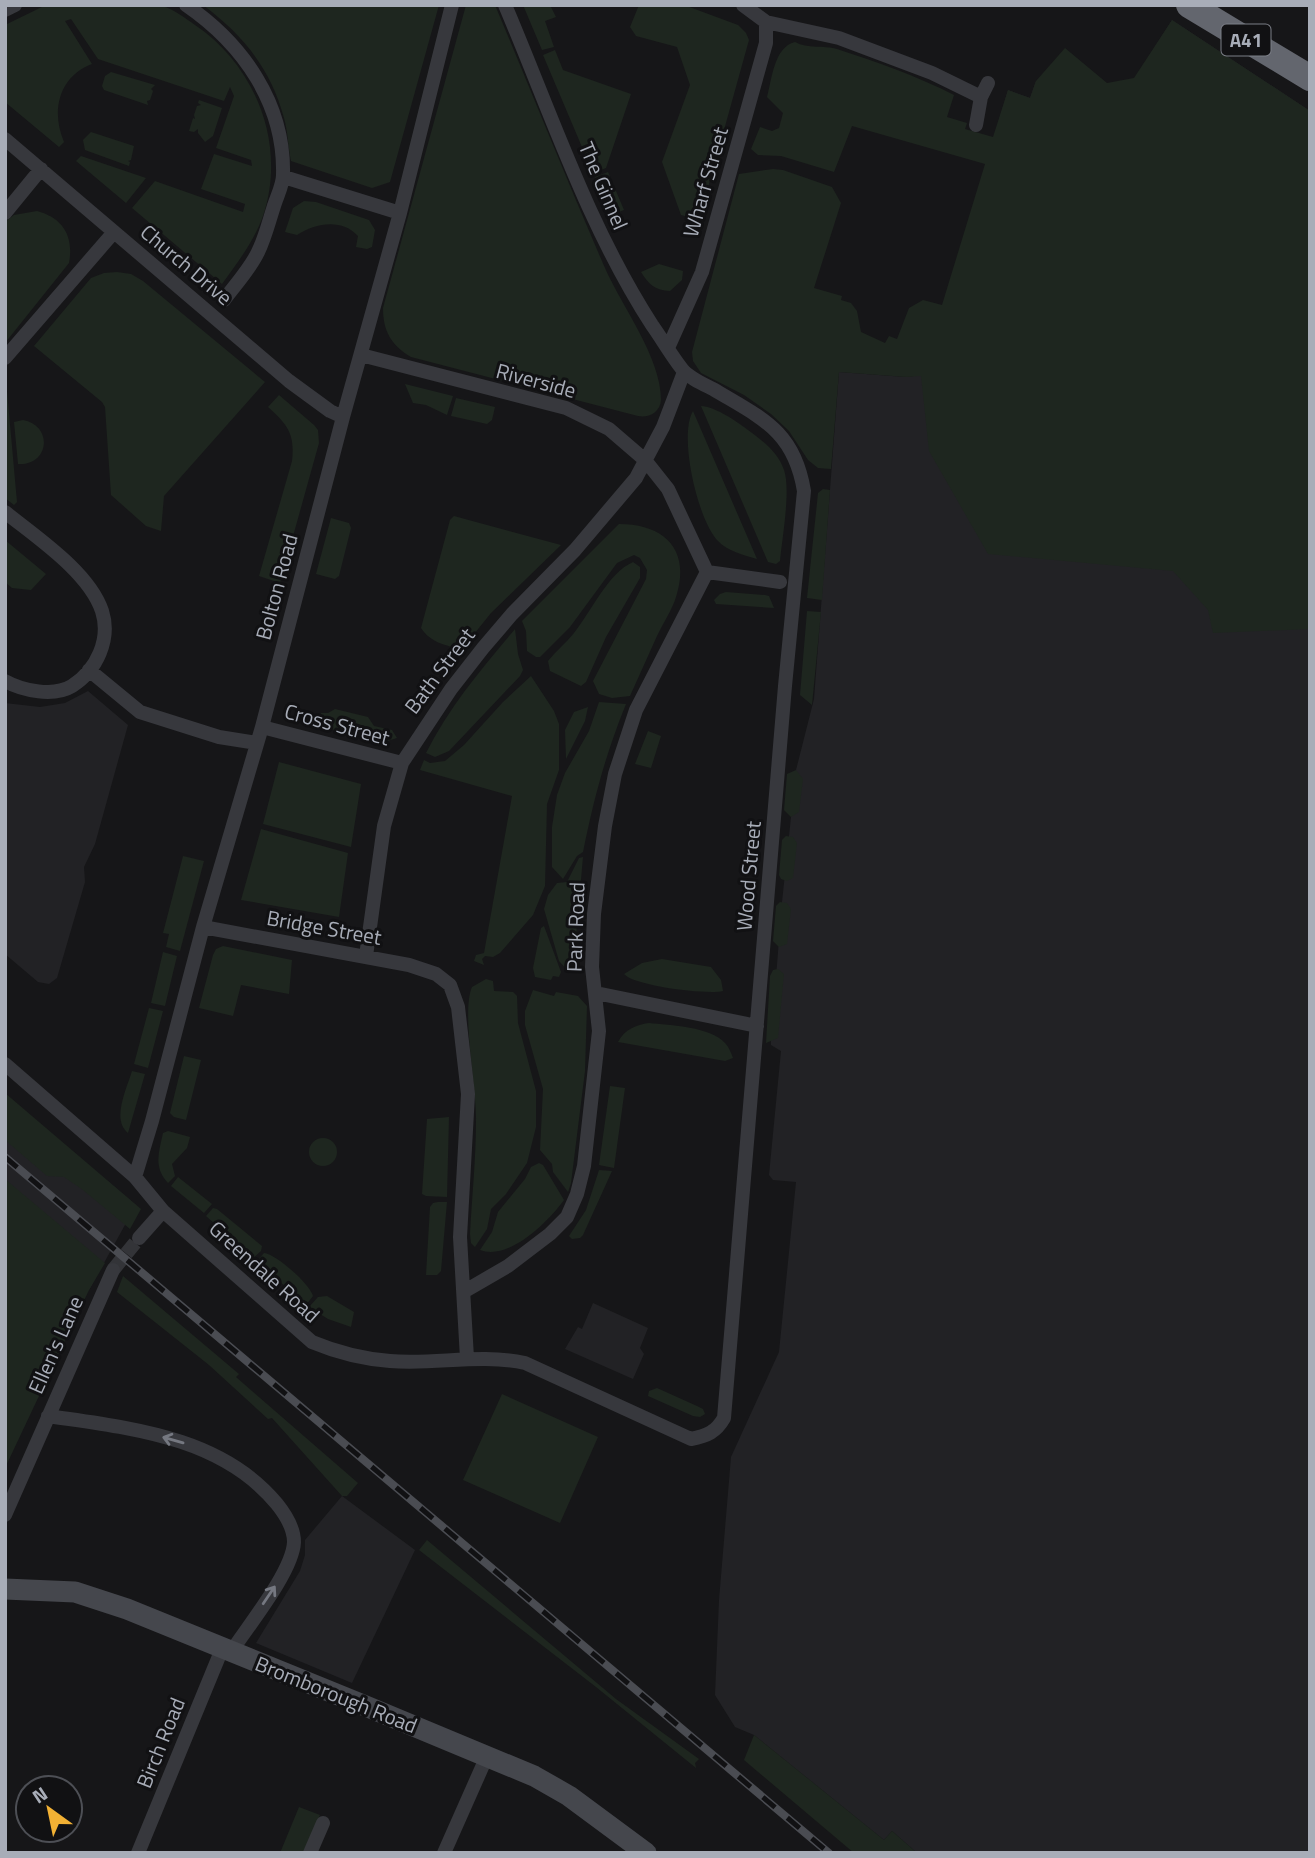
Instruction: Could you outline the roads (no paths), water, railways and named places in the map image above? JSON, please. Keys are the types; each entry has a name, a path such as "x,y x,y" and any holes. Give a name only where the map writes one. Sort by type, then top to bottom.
{"highway":[{"name":"A41","path":"1189,5 1307,76"}],"street":[{"path":"5,10 15,5"},
{"path":"186,5 201,15 240,52 253,69 268,98 277,128 284,177 258,252 224,300"},
{"name":"Bolton Road","path":"135,1177 203,928 262,727 343,417 400,213 452,5"},
{"name":"The Ginnel","path":"505,5 596,225 626,284 684,372"},
{"path":"743,5 766,22 839,38 932,73 981,97"},
{"name":"Wharf Street","path":"668,348 702,272 765,43 766,22"},
{"path":"976,124 981,97 988,83"},
{"name":"Church Drive","path":"5,139 289,381 330,411 343,417"},
{"path":"5,213 41,169"},
{"path":"284,177 400,213"},
{"path":"5,358 114,232"},
{"name":"Riverside","path":"361,355 566,408 609,429 645,460 668,489 706,572"},
{"path":"645,460 663,427 684,372"},
{"name":"Wood Street","path":"684,372 758,416 778,432 793,452 804,491 724,1418 720,1426 709,1435"},
{"name":"Bath Street","path":"366,956 384,825 402,763 451,689 483,648 512,614 575,550 636,478 645,460"},
{"path":"5,512 83,580 102,610 106,631 103,650 89,670 72,686 43,693 5,681"},
{"path":"706,572 780,582"},
{"name":"Park Road","path":"465,1291 508,1266 550,1234 567,1217 572,1205 583,1171 596,1069 599,1031 592,967 594,914 605,826 615,774 636,710 706,572"},
{"path":"89,670 140,712 219,737 257,743"},
{"name":"Cross Street","path":"262,727 402,763"},
{"name":"Bridge Street","path":"203,928 409,965 436,974 450,985 458,1007 468,1094 460,1237 465,1291"},
{"path":"596,993 757,1026"},
{"name":"Greendale Road","path":"5,1063 135,1177 163,1211 312,1342 336,1351 391,1361 500,1358 525,1363 676,1434 691,1439 709,1435"},
{"path":"139,1238 163,1211"},
{"name":"Ellen's Lane","path":"5,1515 113,1270"},
{"path":"465,1291 467,1358"},
{"name":"Birch Road","path":"48,1416 143,1431 212,1453 266,1491 293,1530 292,1553 283,1575 227,1651 138,1853"},
{"name":"Bromborough Road","path":"5,1590 75,1592 127,1609 486,1756 534,1776 569,1796 646,1853"},
{"path":"444,1853 486,1756"},
{"path":"310,1853 323,1823"}],"tunnel":[{"path":"113,1270 139,1238"}],"railway":[{"path":"5,1157 829,1853"}]}
